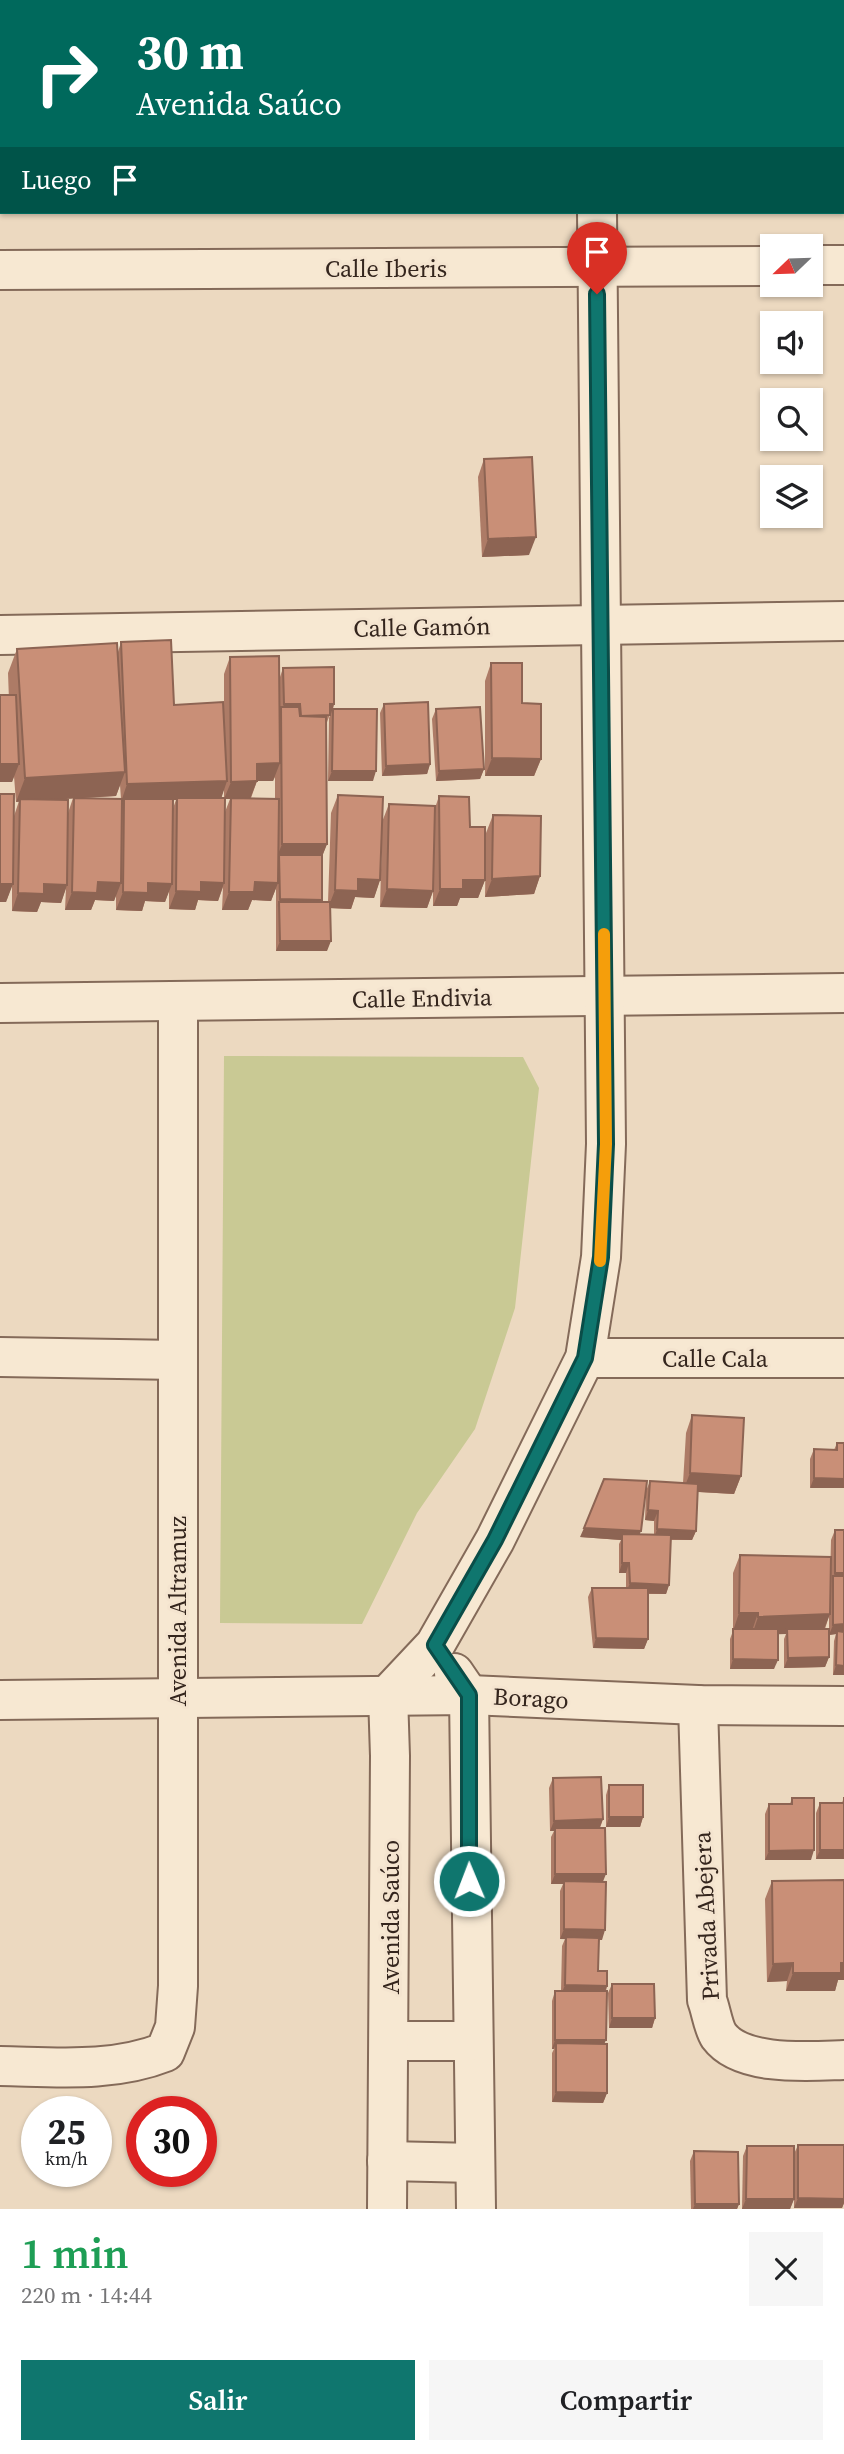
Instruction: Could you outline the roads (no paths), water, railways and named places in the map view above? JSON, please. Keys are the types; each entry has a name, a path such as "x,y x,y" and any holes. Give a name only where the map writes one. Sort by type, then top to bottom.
{"street":[{"path":"388,1695 435,1645 501,1529 585,1358 601,1257 606,1144 597,214"},
{"path":"823,265 844,265"},
{"name":"Calle Iberis","path":"0,270 760,266"},
{"name":"Calle Gamón","path":"0,635 844,621"},
{"name":"Calle Endivia","path":"0,1003 844,993"},
{"name":"Avenida Altramuz","path":"0,2066 101,2067 139,2063 165,2052 175,2027 178,1986 178,1001"},
{"path":"0,1357 178,1360"},
{"name":"Calle Cala","path":"585,1358 844,1358"},
{"path":"435,1645 469,1695 476,2209"},
{"name":"Avenida Saúco","path":"387,2209 388,1695"},
{"name":"Borago","path":"0,1700 469,1695 698,1705 844,1706"},
{"name":"Privada Abejera","path":"698,1705 707,2000 720,2036 747,2055 789,2061 844,2060"},
{"path":"389,2040 472,2041"},
{"path":"387,2161 475,2163"}]}
